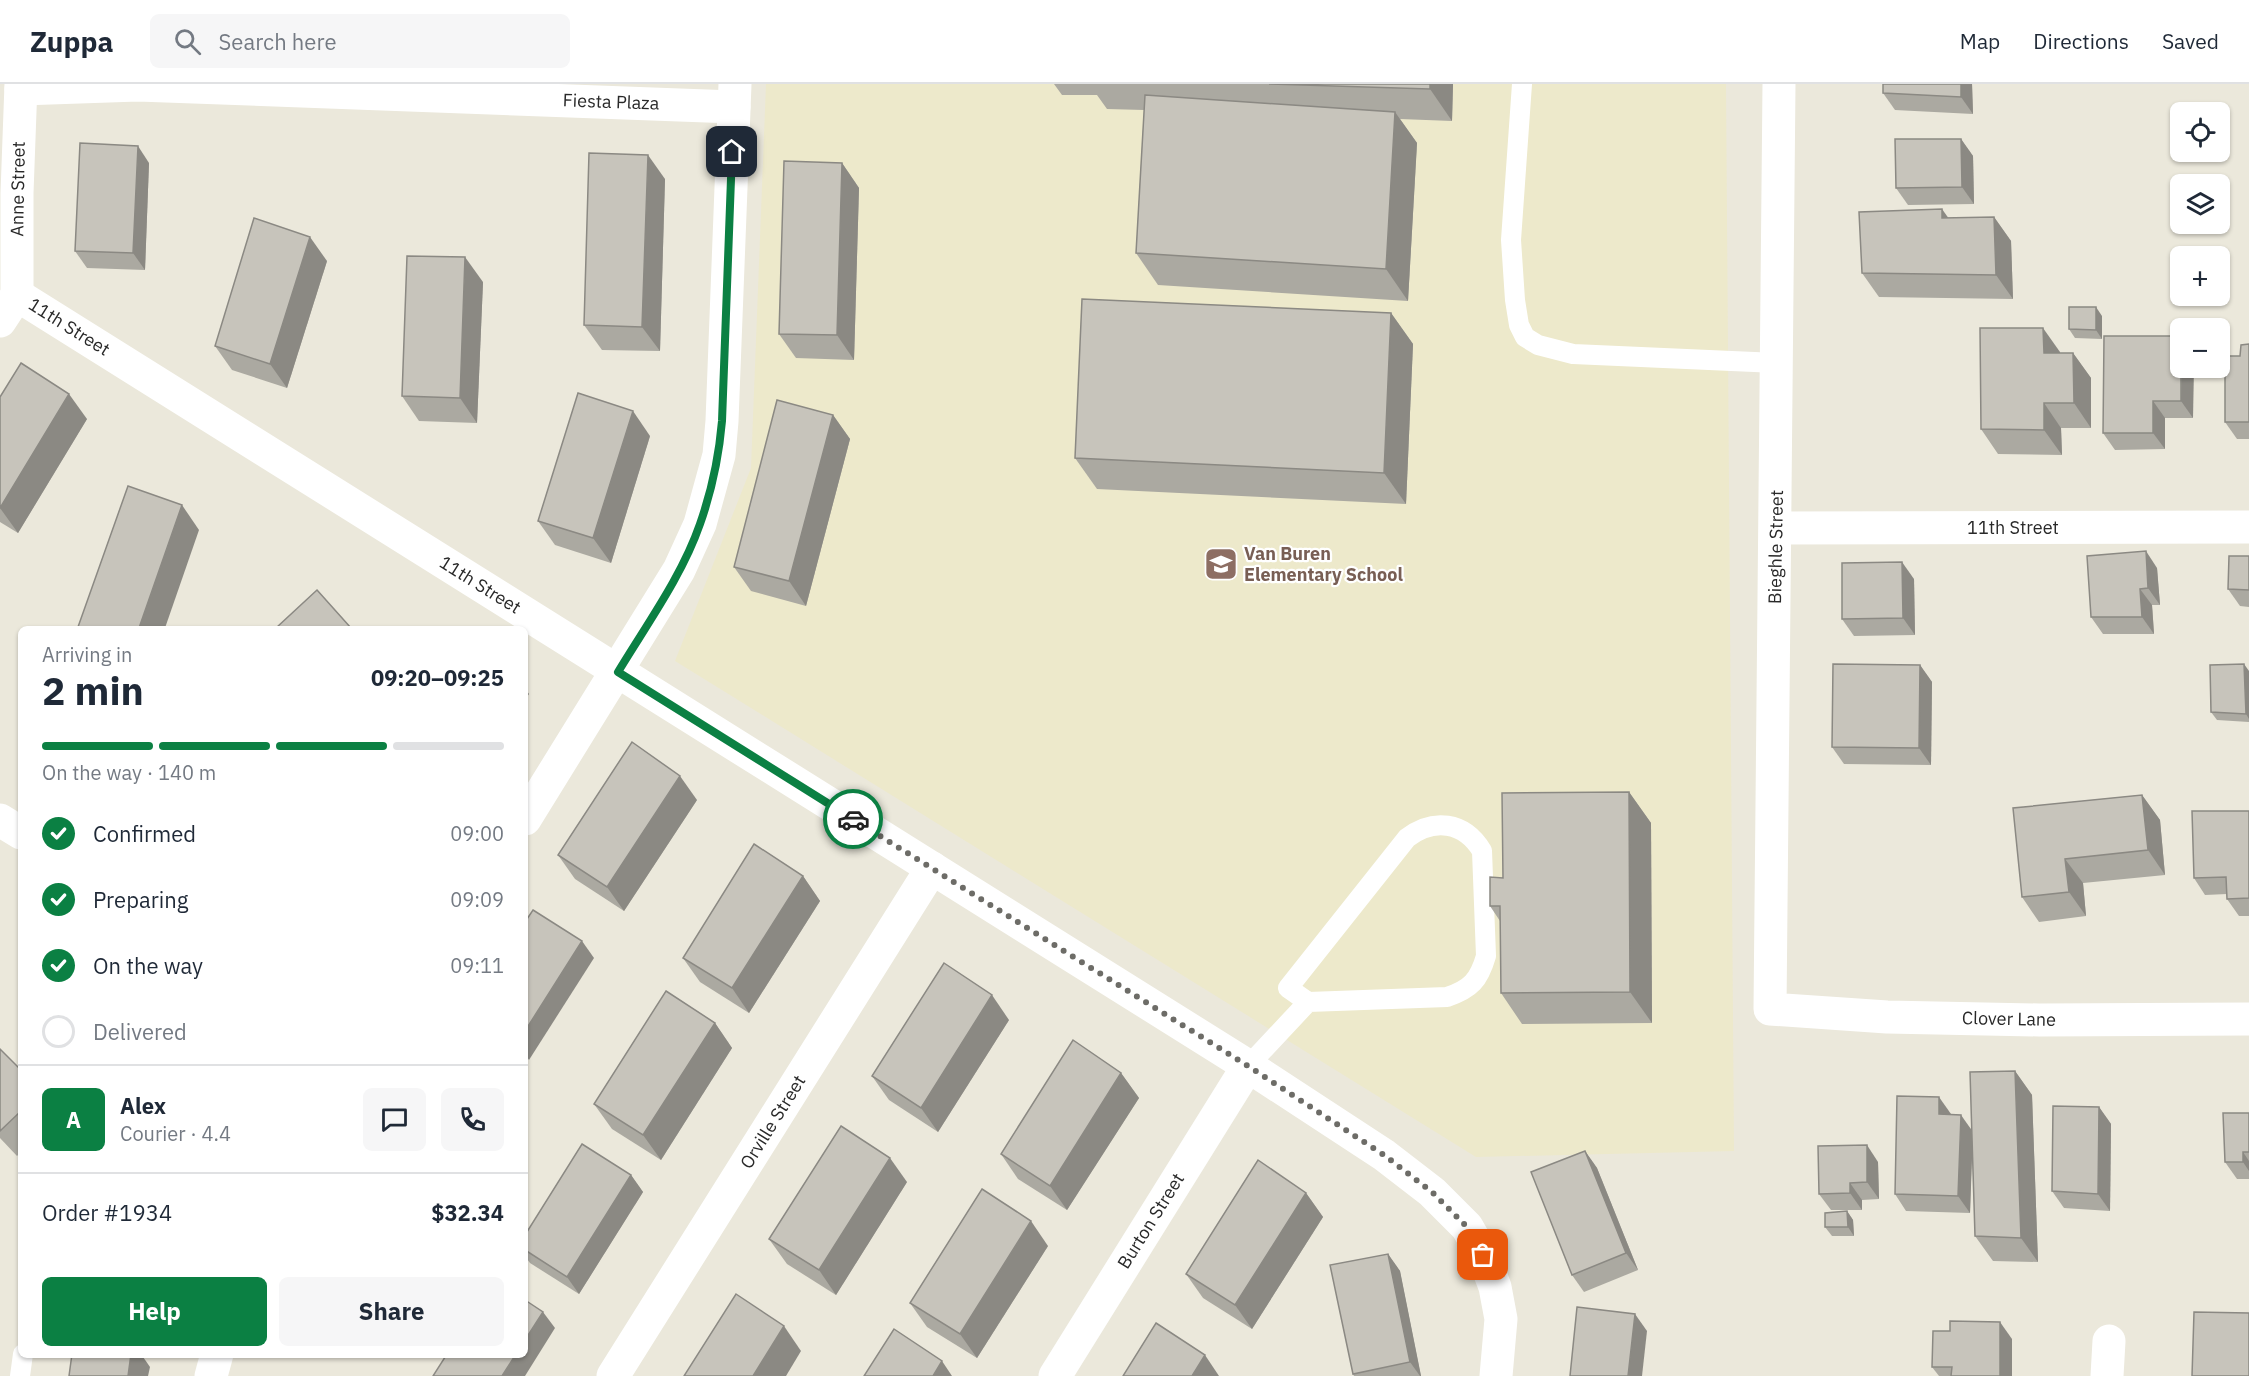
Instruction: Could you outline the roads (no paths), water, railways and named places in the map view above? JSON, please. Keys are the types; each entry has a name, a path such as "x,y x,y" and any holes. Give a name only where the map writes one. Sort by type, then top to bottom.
{"street":[{"name":"Bieghle Street","path":"1770,1009 1779,84"},
{"name":"Fiesta Plaza","path":"21,87 138,85 734,95"},
{"name":"Anne Street","path":"9,308 21,87"},
{"path":"528,814 679,570 700,524 719,455 722,421 734,95"},
{"name":"11th Street","path":"9,308 618,672 1248,1066 1384,1155 1432,1192 1467,1227 1483,1255 1495,1287 1501,1319 1496,1376"},
{"name":"11th Street","path":"1776,528 2249,527"},
{"path":"0,820 18,831"},
{"name":"Orville Street","path":"613,1376 932,868"},
{"name":"Clover Lane","path":"1770,1009 1887,1017 2039,1020 2249,1019"},
{"name":"Burton Street","path":"1055,1376 1248,1066"},
{"path":"2107,1376 2109,1341"},
{"path":"211,1376 216,1358"}],"lane":[{"path":"1522,84 1511,240 1515,300 1519,325 1525,337 1538,345 1573,354 1777,363"},
{"path":"1248,1066 1308,1002 1447,997 1462,992 1474,982 1482,969 1486,956 1482,851 1476,840 1464,831 1449,825 1432,825 1419,829 1407,838 1288,988 1308,1002"},
{"path":"20,1376 22,1358"}],"place":[{"name":"Van Buren Elementary School","path":"1221,564"}]}
